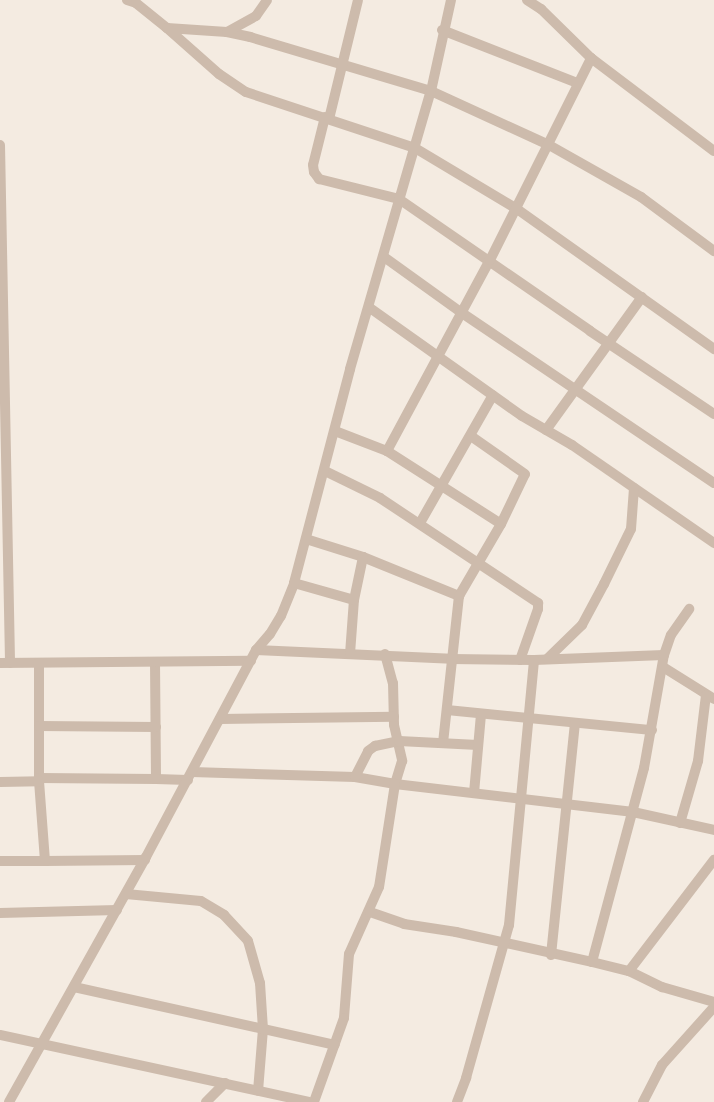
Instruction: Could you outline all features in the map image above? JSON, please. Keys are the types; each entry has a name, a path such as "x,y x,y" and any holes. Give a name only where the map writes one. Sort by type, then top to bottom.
{"street":[{"path":"127,0 136,3 235,86 274,103 327,118 415,148 517,209 714,349"},
{"path":"227,32 256,16 267,0"},
{"path":"358,0 313,165 316,175 326,182 399,199 490,260 609,344 714,414"},
{"path":"9,1102 43,1045 145,860 256,650 270,634 281,616 294,583 336,431 353,357 370,308 399,199 431,91 442,30 451,0"},
{"path":"527,0 542,4 591,58 714,151"},
{"path":"167,28 227,32 342,63 431,91 549,145 641,197 714,250"},
{"path":"442,30 577,83"},
{"path":"387,451 517,209 549,145 577,83 591,58"},
{"path":"0,145 5,663 251,661"},
{"path":"384,257 462,313 714,482"},
{"path":"546,430 642,297"},
{"path":"370,308 438,354 493,395 714,542"},
{"path":"420,523 440,484 471,436 493,395"},
{"path":"336,431 387,451 501,524"},
{"path":"443,743 459,596 501,524 525,474 471,436"},
{"path":"325,471 354,483 420,523 538,603 538,609 520,660"},
{"path":"547,660 582,625 604,584 631,529 634,488"},
{"path":"306,539 363,557 459,596"},
{"path":"350,654 354,600 363,557"},
{"path":"294,583 354,600"},
{"path":"592,962 633,812 652,730 664,655 671,635 689,609"},
{"path":"256,650 385,654 451,659 520,660 664,655"},
{"path":"314,1102 316,1090 335,1045 344,1018 349,954 370,912 379,887 396,784 402,761 394,717 393,683 385,654"},
{"path":"457,1102 466,1078 509,925 534,660"},
{"path":"155,662 156,779"},
{"path":"39,663 39,780 45,860"},
{"path":"663,667 710,697 698,761 680,823"},
{"path":"447,710 652,730"},
{"path":"474,793 481,714"},
{"path":"220,719 394,717"},
{"path":"551,955 575,723"},
{"path":"39,726 156,727"},
{"path":"355,777 370,748 398,741 478,745"},
{"path":"0,782 39,780 156,779 190,776 355,777 396,784 633,812 714,830"},
{"path":"0,861 145,860"},
{"path":"629,971 714,860"},
{"path":"126,894 201,901 224,915 239,928 248,941 256,963 263,1029 258,1091"},
{"path":"0,913 117,910"},
{"path":"370,912 404,924 456,932 551,955 592,962 629,971 662,987 714,1002"},
{"path":"74,987 335,1045"},
{"path":"643,1102 662,1065 714,1007"},
{"path":"0,1035 301,1101 316,1090"},
{"path":"206,1102 225,1084"}]}
